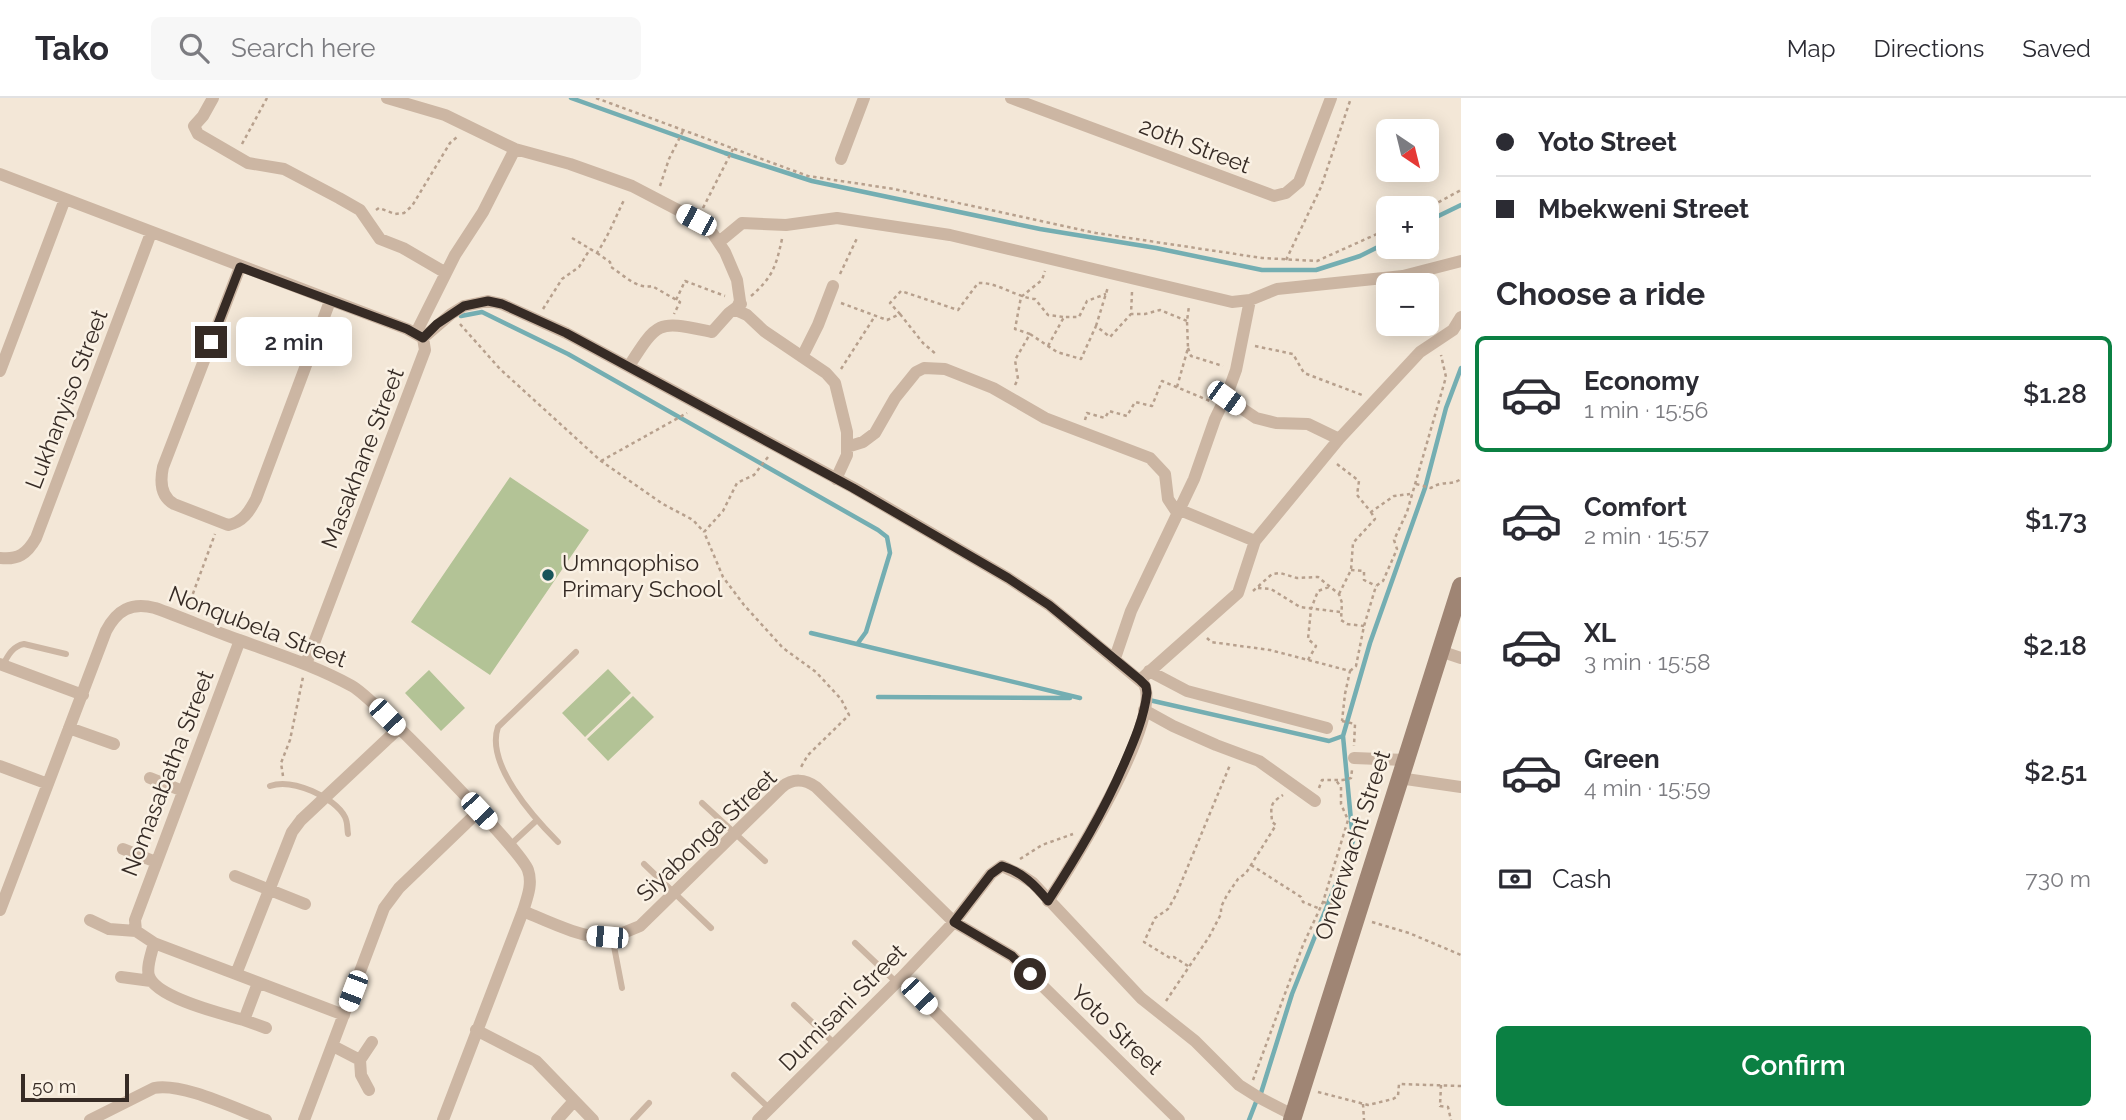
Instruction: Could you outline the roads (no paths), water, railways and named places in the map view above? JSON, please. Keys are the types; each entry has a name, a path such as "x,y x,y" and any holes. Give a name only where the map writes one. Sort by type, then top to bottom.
{"street":[{"path":"214,98 194,128 198,134 256,166 284,169 347,202 365,216 380,239 403,248 446,273"},
{"path":"387,98 445,115 515,149 570,164 632,186 701,222 719,242 737,280 740,304 736,310 747,315 764,331 832,379 845,415 848,455 836,479"},
{"path":"841,159 864,98"},
{"name":"20th Street","path":"1011,98 1268,195 1286,193 1299,182 1331,98"},
{"name":"Masakhane Street","path":"306,664 425,350 420,335 446,273 483,212 515,149"},
{"path":"0,174 420,335 464,306 488,301 502,304 629,366 836,479 1008,578 1049,605 1115,658 1145,676 1186,691 1327,728"},
{"path":"0,371 65,200"},
{"path":"719,242 742,223 786,225 836,218 950,235 1232,302 1250,299 1277,289 1403,276 1461,261"},
{"name":"Lukhanyiso Street","path":"0,558 15,559 25,554 36,538 151,233"},
{"path":"240,267 163,467 161,479 169,502 217,521 228,525 236,523 249,512 256,499 330,301"},
{"path":"802,357 831,292"},
{"path":"1115,658 1131,611 1179,512 1224,402 1236,370 1250,299"},
{"path":"629,366 650,334 670,323 712,332 740,304"},
{"path":"1145,676 1238,593 1255,541 1339,439 1420,352 1453,330 1461,317"},
{"path":"847,447 863,442 875,433 895,398 916,372 924,368 945,369 966,376 1045,418 1150,458 1165,474 1168,499 1179,512 1255,541"},
{"path":"1224,402 1256,418 1308,424 1339,439"},
{"name":"Onverwacht Street","path":"1292,1117 1461,586"},
{"name":"Nonqubela Street","path":"0,910 106,631 118,613 127,607 146,606 306,664 362,692 479,811 524,862 528,872 529,893 523,911 443,1120"},
{"name":"Nomasabatha Street","path":"135,925 240,640"},
{"path":"1440,651 1461,658"},
{"path":"2,664 83,695"},
{"path":"1145,676 1147,689 1138,732 1096,825 1048,901 1135,993 1195,1041 1232,1079 1292,1117"},
{"path":"1144,710 1173,726 1259,761 1313,800"},
{"path":"69,728 114,744"},
{"path":"236,974 292,832 398,729"},
{"path":"1354,758 1405,760"},
{"path":"0,766 48,784"},
{"path":"150,778 183,791"},
{"path":"1399,778 1461,787"},
{"name":"Siyabonga Street","path":"612,936 640,926 782,787 798,780 816,787 954,922"},
{"path":"304,1120 384,908 400,888 479,811"},
{"path":"123,849 156,862"},
{"name":"Dumisani Street","path":"758,1120 954,922 991,874 1002,866 1010,869 1033,883 1048,901"},
{"path":"0,871 13,876"},
{"path":"235,876 305,904"},
{"path":"523,911 589,936 612,936"},
{"path":"90,920 109,929 135,925 154,943 344,1015"},
{"name":"Yoto Street","path":"954,922 1012,956 1179,1120"},
{"path":"151,981 148,973 154,943"},
{"path":"121,977 151,981 192,1006 265,1028"},
{"path":"899,980 1042,1120"},
{"path":"244,1020 258,983"},
{"path":"476,1030 536,1061 593,1120"},
{"path":"369,1090 361,1074 360,1060 372,1042"},
{"path":"332,1046 360,1060"},
{"path":"90,1120 163,1086 180,1088 266,1120"},
{"path":"557,1120 574,1101"}],"lane":[{"path":"2,664 9,653 18,645 24,644 65,654"},
{"path":"558,842 537,820 504,770 497,750 496,733 498,727 576,652"},
{"path":"270,786 285,783 305,787 324,798 343,813 348,834"},
{"path":"702,803 765,861"},
{"path":"510,845 537,820"},
{"path":"644,864 711,928"},
{"path":"612,936 622,988"},
{"path":"855,943 899,980"},
{"path":"794,1006 835,1044"},
{"path":"734,1075 770,1109"},
{"path":"633,1120 649,1103"}],"waterway":[{"path":"571,98 812,181 1040,229 1156,248 1262,270 1316,270 1376,248"},
{"path":"1439,216 1461,205"},
{"path":"461,316 482,312 568,354 887,537 890,553 866,632 858,643"},
{"path":"1149,700 1329,741 1343,736 1370,643 1425,488 1446,408 1461,368"},
{"path":"811,633 1080,698"},
{"path":"878,697 1070,698"},
{"path":"1261,1093 1292,994 1353,841 1343,736"},
{"path":"1249,1120 1256,1102"}],"place":[{"name":"Umnqophiso Primary School","path":"548,575"}]}
